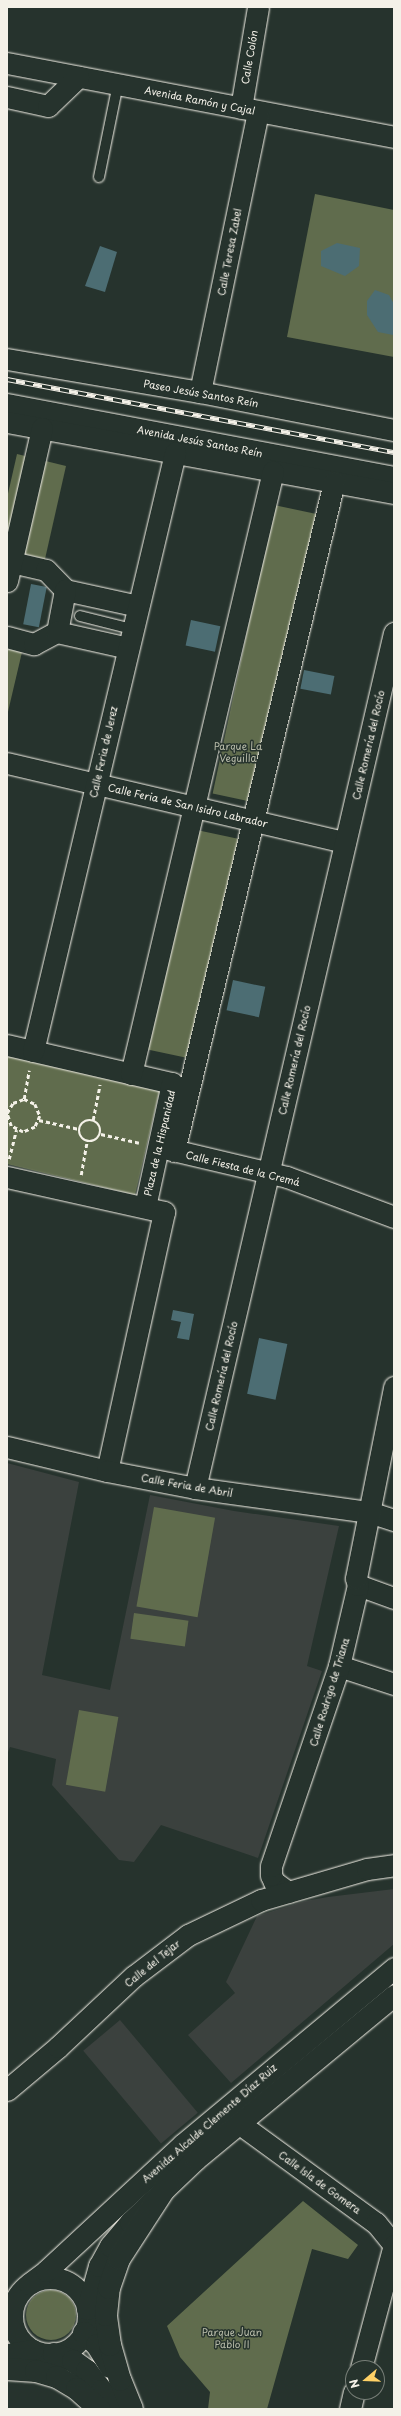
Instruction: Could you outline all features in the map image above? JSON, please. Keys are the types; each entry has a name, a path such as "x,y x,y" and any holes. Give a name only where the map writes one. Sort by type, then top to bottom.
{"highway":[{"path":"132,2409 120,2380 110,2345 106,2315 109,2288 119,2259 170,2182"},
{"path":"84,2333 97,2345 120,2380"},
{"path":"54,2354 73,2361 87,2371 102,2391 110,2409"},
{"path":"7,2369 36,2371 57,2377 77,2389 99,2409"}],"street":[{"name":"Calle Colón","path":"249,110 258,7"},
{"name":"Avenida Ramón y Cajal","path":"7,63 394,137"},
{"path":"7,97 48,106 78,77"},
{"name":"Calle Teresa Zabel","path":"200,392 249,110"},
{"name":"Paseo Jesús Santos Reín","path":"7,359 200,392 394,430"},
{"name":"Avenida Jesús Santos Reín","path":"7,404 394,477"},
{"name":"Avenida Jesús Santos Reín","path":"7,422 394,493"},
{"path":"42,428 8,568 46,570 65,590 138,606"},
{"name":"Calle Feria de Jerez","path":"33,1052 95,783 175,453"},
{"path":"130,1074 192,806 273,471"},
{"path":"166,1149 253,821 334,482"},
{"path":"57,632 65,590"},
{"path":"7,637 34,644 57,632 130,639"},
{"name":"Calle Romería del Rocío","path":"195,1488 394,633"},
{"name":"Calle Feria de San Isidro Labrador","path":"7,763 345,842"},
{"name":"Plaza de la Hispanidad","path":"7,1046 172,1083 166,1149 145,1207 7,1177"},
{"name":"Calle Fiesta de la Cremá","path":"166,1149 287,1177 394,1217"},
{"path":"107,1471 164,1212 145,1207"},
{"name":"Calle Rodrigo de Triana","path":"288,1892 274,1882 271,1875 271,1866 339,1666 358,1585 356,1578 394,1388"},
{"name":"Calle Feria de Abril","path":"7,1447 107,1471 195,1488 369,1512 394,1520"},
{"path":"358,1585 394,1598"},
{"path":"339,1666 394,1684"},
{"name":"Calle del Tejar","path":"7,2090 163,1951 195,1931 261,1900 367,1869 394,1865"},
{"name":"Avenida Alcalde Clemente Díaz Ruiz","path":"29,2284 46,2271 183,2144 394,1968"},
{"name":"Avenida Alcalde Clemente Díaz Ruiz","path":"87,2309 99,2266 110,2246 130,2222 170,2182 394,1995"},
{"name":"Calle Isla de Gomera","path":"240,2124 376,2223 394,2245"},
{"path":"363,2360 394,2245"},
{"path":"7,2354 33,2350 54,2354 71,2347 84,2333 88,2321 87,2309 83,2296 74,2286 63,2280 50,2278 29,2284 11,2309 13,2323 24,2343 33,2350"}],"lane":[{"path":"99,177 118,84"},
{"path":"80,616 130,639"}],"path":[{"path":"24,1099 33,1052"},
{"path":"93,1120 104,1068"},
{"path":"24,1099 35,1104 39,1109 39,1120 35,1127 29,1131 16,1130 10,1126 7,1114 13,1103 24,1099"},
{"path":"39,1120 79,1129"},
{"path":"86,1120 93,1120 101,1128 100,1134 96,1140 87,1142 80,1136 79,1129 86,1120"},
{"path":"7,1166 16,1130"},
{"path":"100,1134 166,1149"},
{"path":"77,1193 87,1142"}],"shaded area":[{"path":"7,1463 79,1482 42,1675 110,1690 150,1495 234,1511 339,1526 307,1666 322,1671 258,1858 161,1825 134,1862 119,1860 52,1785 56,1759 10,1747 7,1755"},
{"path":"394,1889 394,1944 231,2083 188,2035 235,1993 226,1982 257,1916 305,1901"},
{"path":"120,2020 198,2113 161,2144 83,2051"}],"green space":[{"path":"315,194 394,210 394,357 287,337"},
{"path":"17,454 66,466 45,559 7,550 7,498"},
{"name":"Parque La Veguilla","path":"274,505 320,515 259,803 213,794"},
{"path":"7,649 22,652 7,716"},
{"path":"192,829 244,840 197,1060 145,1049"},
{"path":"7,1052 160,1089 135,1195 7,1164"},
{"path":"154,1507 215,1518 198,1617 136,1606"},
{"path":"134,1613 188,1621 185,1646 130,1639"},
{"path":"79,1710 118,1717 105,1792 66,1785"},
{"name":"Parque Juan Pablo II","path":"303,2201 358,2245 348,2259 312,2249 267,2409 208,2409 210,2392 180,2357 167,2326"},
{"path":"51,2290 60,2292 69,2297 74,2306 76,2315 74,2324 69,2333 60,2338 51,2340 42,2338 33,2333 28,2324 26,2315 28,2306 33,2297 42,2292"}],"water":[{"path":"337,243 360,248 359,266 345,276 321,266 321,251"},
{"path":"100,246 117,252 105,292 85,286"},
{"path":"375,290 389,295 394,304 393,335 378,332 367,315 367,301"},
{"path":"31,584 47,587 39,627 23,624"},
{"path":"191,620 220,626 215,652 186,645"},
{"path":"304,670 334,676 331,695 300,689"},
{"path":"233,980 265,987 259,1017 227,1010"},
{"path":"173,1310 194,1314 189,1340 177,1338 181,1322 171,1320"},
{"path":"259,1338 287,1344 276,1400 247,1394"}],"railway":[{"path":"7,379 394,452"}]}
